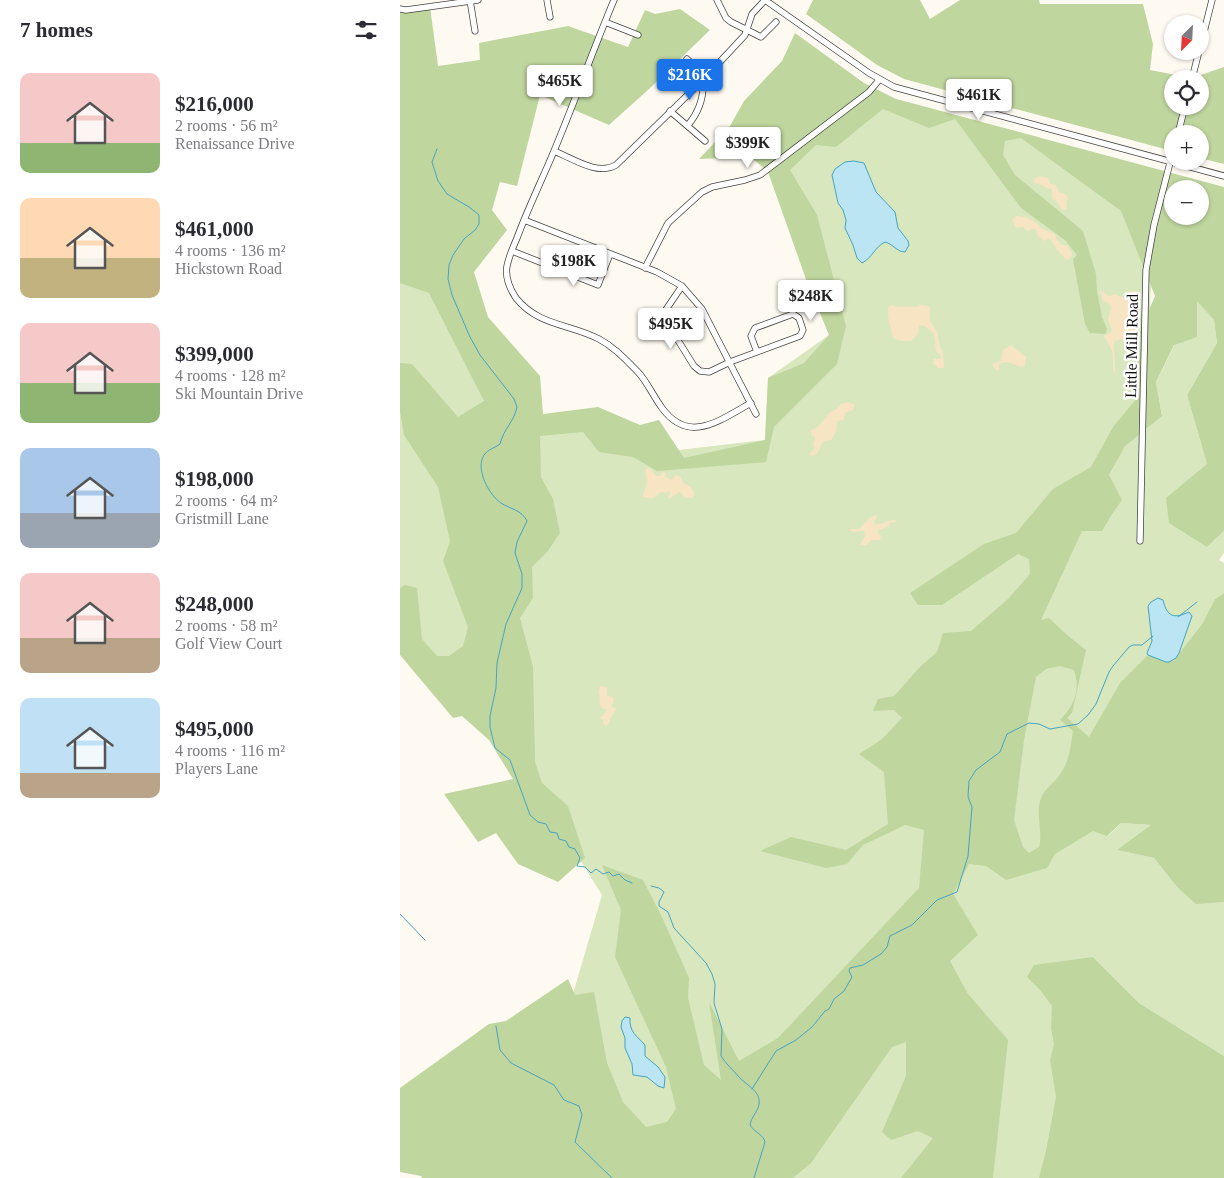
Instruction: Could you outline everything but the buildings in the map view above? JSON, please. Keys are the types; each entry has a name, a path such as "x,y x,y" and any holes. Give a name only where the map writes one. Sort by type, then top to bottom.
{"street":[{"path":"400,9 406,10 478,0"},
{"path":"547,0 550,16"},
{"path":"614,0 512,251 506,268 507,280 515,296 525,307 541,318 599,339 615,350 641,375 663,410 674,421 687,428 706,427 751,403"},
{"path":"717,0 726,18 763,37 776,22"},
{"path":"554,151 595,168 611,168 705,78 745,35 752,14 765,0 879,80 903,90 1164,160"},
{"path":"1208,15 1212,0"},
{"path":"470,1 475,31"},
{"path":"605,22 638,35"},
{"path":"687,59 705,78 704,89 696,115 688,125"},
{"path":"646,268 668,223 702,192 712,187 760,175 869,92 879,80"},
{"path":"670,111 705,141"},
{"name":"Little Mill Road","path":"1140,541 1146,270 1154,225 1169,170"},
{"path":"1201,170 1224,176"},
{"path":"524,220 646,268 682,286 702,308 756,414"},
{"path":"512,251 598,285 610,254"},
{"path":"682,286 665,312 666,321 679,344 694,366 700,371 709,372 730,362 757,352 800,336 803,330 799,318 793,314 755,328 751,336 757,352"}],"green space":[{"path":"813,0 920,0 930,19 960,0 1039,0 1040,4 1143,4 1153,44 1150,70 1164,73 1164,115 1209,115 1209,72 1224,67 1224,164 1209,160 1209,125 1164,125 1164,149 904,79 877,65 806,14"},
{"path":"430,7 438,66 480,60 479,43 568,26 628,47 645,10 655,14 680,9 710,30 609,125 540,95 517,186 500,182 492,210 507,230 474,272 488,317 540,376 543,414 598,407 640,425 659,420 684,458 765,440 768,378 804,363 829,335 807,282 768,172 751,157 699,159 730,126 744,101 782,61 795,33 864,83 896,99 1198,180 1164,180 1164,225 1209,225 1209,183 1224,187 1224,531 1207,547 1169,523 1166,498 1207,464 1187,395 1217,343 1214,320 1197,301 1197,337 1174,345 1156,382 1162,416 1125,446 1109,475 1122,500 1102,531 1082,531 1041,620 1049,618 1086,650 1072,713 1067,718 1089,737 1120,683 1148,655 1173,661 1202,624 1215,599 1224,593 1224,902 1196,904 1177,887 1154,858 1117,850 1151,825 1121,823 1107,836 1093,831 1055,854 1047,868 1006,880 986,866 969,864 953,894 978,935 950,961 968,994 1008,1040 993,1178 901,1178 933,1138 918,1131 891,1140 882,1132 906,1076 906,1042 892,1047 811,1163 793,1178 422,1178 421,1176 400,1172 400,1088 489,1024 506,1021 568,979 575,995 594,992 607,1063 623,1102 646,1127 667,1122 676,1109 666,1067 615,957 621,910 602,865 643,880 689,978 688,998 704,1065 721,1080 709,1002 739,1061 778,1038 919,888 924,830 905,825 863,845 847,864 826,868 760,851 791,837 846,850 888,824 884,772 859,754 881,740 902,718 894,710 873,711 878,699 894,696 920,667 937,652 943,633 971,631 1008,599 1030,574 1029,559 1018,554 942,605 918,605 910,593 984,544 1016,533 1053,489 1091,467 1113,427 1137,398 1137,338 1155,296 1121,211 1021,138 1005,141 1003,155 1015,175 1083,231 1096,274 1102,317 1107,329 1105,334 1090,333 1085,324 1073,259 1077,255 1065,240 1021,208 955,119 929,128 883,109 836,147 816,145 790,170 817,215 846,326 837,364 774,427 766,462 657,471 633,457 599,452 583,432 540,436 541,477 553,499 560,533 548,551 532,567 533,598 520,618 533,667 535,762 542,783 568,806 585,858 558,882 518,864 496,833 478,842 444,794 513,779 489,740 462,716 453,718 400,655 400,588 405,585 417,588 422,639 437,656 449,656 463,646 468,627 443,561 450,541 438,487 404,435 400,411 400,363 412,364 458,417 484,401 429,293 400,283 400,12","holes":["1060,666 1074,670 1077,684 1075,697 1069,709 1060,720 1073,731 1071,743 1063,770 1041,797 1039,807 1039,847 1029,853 1023,847 1014,820 1024,740 1036,677 1046,669"]},
{"path":"896,99 1038,137 1119,184 1151,287 1144,430 1162,415 1156,382 1197,300 1214,320 1217,343 1187,395 1207,464 1207,547 1224,531 1224,553 1219,560 1224,563 1224,593 1215,599 1202,624 1173,661 1108,836 1121,823 1152,825 1118,850 1154,858 1177,887 1196,903 1224,902 1224,1056 1139,1003 1093,957 1046,1178 618,1178 570,1004 602,895 541,798 452,676 400,616 400,273 420,264 529,420 603,422 662,452 765,440 768,378 829,335 773,130"},
{"path":"1093,957 1139,1003 1224,1056 1224,1178 1039,1178 1056,1097 1050,1060 1054,1044 1051,1028 1052,1006 1027,977 1034,965"}],"sand":[{"path":"1039,176 1048,178 1050,184 1056,185 1059,192 1068,198 1065,210 1061,209 1057,201 1052,199 1052,190 1034,182 1034,179"},
{"path":"1016,216 1030,219 1041,228 1055,234 1057,240 1062,245 1067,245 1069,248 1071,258 1067,260 1049,238 1044,241 1037,235 1036,230 1027,231 1023,227 1016,228 1012,220"},
{"path":"1100,290 1109,296 1115,294 1123,298 1132,291 1137,291 1138,297 1137,331 1135,336 1114,341 1114,374 1112,351 1104,336 1110,333 1112,329 1108,320 1111,307 1103,301"},
{"path":"891,305 901,307 929,306 930,320 937,332 943,353 944,368 938,368 933,363 934,359 940,359 941,356 936,351 934,334 925,326 919,325 918,334 911,341 901,341 893,338 888,317 888,308"},
{"path":"1011,345 1026,357 1025,366 1021,367 1004,362 999,364 999,371 992,364 1001,361 1003,350"},
{"path":"849,402 855,405 853,410 845,413 844,420 837,421 836,432 831,440 823,441 818,453 811,456 810,453 814,449 815,438 811,435 811,430 818,427 830,412 837,409 841,404"},
{"path":"646,467 652,470 656,476 660,476 663,472 666,473 665,476 671,480 676,475 680,476 683,483 693,491 693,498 685,498 680,492 668,499 669,491 666,493 660,492 653,499 644,497 643,494 647,482"},
{"path":"876,515 877,518 873,522 876,524 897,520 877,531 881,536 880,540 872,540 866,545 861,545 865,537 864,531 853,532 849,529 859,529 869,518"},
{"path":"600,686 607,687 607,695 614,698 612,706 616,709 606,726 603,724 603,719 600,719 607,710 602,708 600,704 598,691"}],"water":[{"path":"845,162 864,163 876,192 895,212 898,228 909,245 905,252 885,242 862,263 857,258 845,228 846,220 843,210 838,203 832,175 835,169"},
{"path":"1158,598 1163,600 1167,610 1172,615 1175,616 1189,612 1192,616 1179,653 1176,658 1169,662 1147,653 1152,641 1148,606"},
{"path":"625,1017 630,1018 632,1030 645,1045 645,1056 658,1067 665,1077 664,1088 658,1086 647,1077 633,1075 632,1064 625,1048 625,1038 621,1027"}],"waterway":[{"path":"437,149 432,162 438,181 447,194 479,215 479,224 464,239 453,255 449,265 448,279 452,295 480,355 514,399 517,407 500,444 484,455 481,467 488,488 496,499 522,514 527,521 517,542 515,553 522,574 522,588 506,624 497,663 496,688 490,716 490,727 495,748 510,760 530,815 538,822 546,824 550,832 557,833 559,839 566,841 569,847 575,849 580,858 577,866 585,867 591,873 596,869 603,874 609,872 613,876 619,874 625,880 632,883"},
{"path":"1178,617 1197,602"},
{"path":"752,1089 776,1051 796,1040 812,1027 825,1011 829,1009 834,999 844,991 852,977 849,971 850,968 863,965 881,954 887,947 890,936 912,925 937,900 957,892 968,856 972,807 968,797 969,781 976,770 1000,752 1007,734 1029,723 1039,724 1050,729 1078,724 1096,704 1109,672 1129,647 1142,645 1153,636"},
{"path":"651,886 659,888 664,892 659,906 668,912 674,928 706,963 712,974 715,984 714,1003 722,1029 721,1056 758,1095 759,1104 750,1125 763,1137 765,1142 754,1178"},
{"path":"400,914 425,940"},
{"path":"496,1026 500,1050 511,1063 554,1085 564,1100 579,1106 582,1115 575,1142 612,1178"}]}
